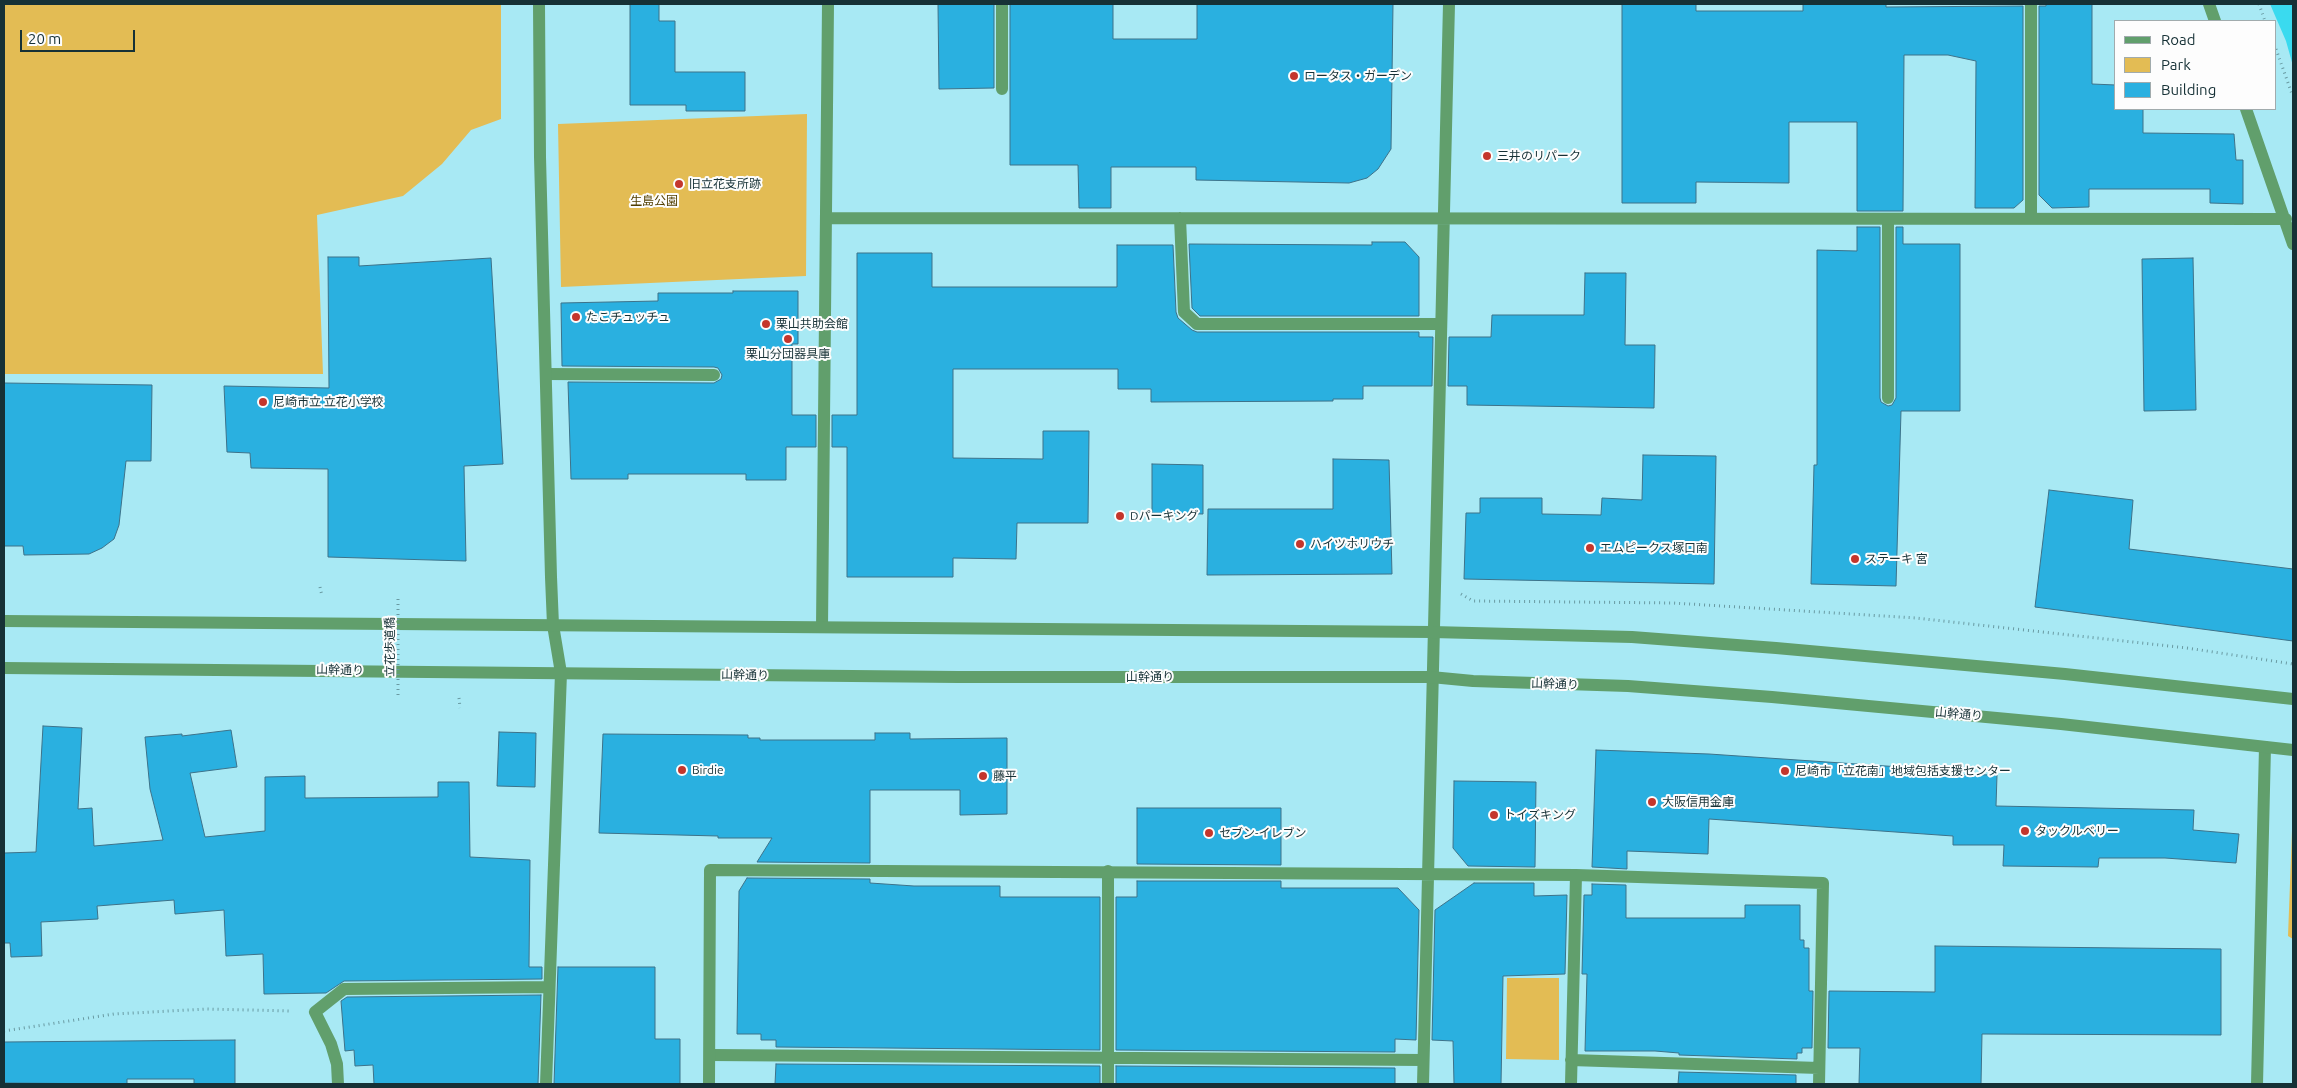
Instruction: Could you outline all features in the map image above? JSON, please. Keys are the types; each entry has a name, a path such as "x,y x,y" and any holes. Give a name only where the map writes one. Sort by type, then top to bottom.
{"street":[{"path":"540,4 540,157 553,625 561,672 546,1084"},
{"path":"822,627 828,4"},
{"path":"1002,4 1002,89"},
{"path":"1423,1084 1426,875 1448,4"},
{"path":"2031,4 2031,219"},
{"path":"2209,4 2215,20"},
{"path":"2246,110 2286,219 2293,244"},
{"path":"826,218 2286,219"},
{"path":"1180,218 1184,312 1197,324 1440,324"},
{"path":"1888,219 1888,398"},
{"path":"546,374 714,375"},
{"path":"4,621 1432,632 1632,637 2065,674 2293,699"},
{"name":"山幹通り","path":"4,668 958,677 1431,677 1474,681 1628,686 1772,697 2061,724 2293,750"},
{"path":"2257,1084 2265,747"},
{"path":"709,1084 710,870 1108,871 1576,876 1823,883 1819,1084"},
{"path":"1108,871 1108,1084"},
{"path":"1571,1084 1576,876"},
{"path":"338,1084 331,1044 315,1012 344,989 549,988"},
{"path":"710,1055 1423,1060"},
{"path":"1571,1060 1819,1068"}],"path":[{"path":"2259,4 2265,20"},
{"path":"2277,52 2292,94"},
{"path":"1459,592 1473,602 1673,603 1916,618 2187,648 2293,664"},
{"name":"立花歩道橋","path":"398,599 398,696"},
{"path":"460,698 460,708"},
{"path":"4,1031 114,1014 207,1009 315,1012"}],"green space":[{"path":"4,4 501,4 501,119 471,130 442,164 403,196 317,215 323,374 4,374"},
{"name":"生島公園","path":"807,114 806,276 561,287 558,124"},
{"path":"2293,804 2293,939 2288,936"},
{"path":"1507,978 1559,978 1559,1060 1506,1059"}],"water":[{"path":"2270,4 2293,4 2293,66 2286,41"}],"building":[{"path":"630,4 659,4 659,21 675,21 675,72 745,72 745,111 686,111 686,105 630,105"},
{"path":"938,4 994,4 994,88 939,89"},
{"path":"1010,4 1113,4 1113,39 1197,39 1197,4 1393,4 1391,149 1378,169 1367,178 1349,183 1196,180 1196,167 1111,167 1111,208 1079,208 1078,165 1010,165"},
{"path":"1622,4 1696,4 1696,11 1803,11 1803,4 1886,4 1886,7 2023,6 2023,200 2014,208 1975,208 1976,61 1948,55 1904,55 1903,211 1857,211 1857,122 1789,122 1789,183 1696,182 1696,203 1622,203"},
{"path":"2046,4 2092,4 2092,84 2114,85 2114,110 2143,110 2143,133 2234,134 2236,160 2243,160 2243,204 2210,203 2210,189 2089,189 2089,207 2052,208 2039,195 2039,6 2046,6"},
{"path":"1857,227 1880,227 1880,398 1881,402 1888,406 1892,405 1896,398 1896,227 1903,227 1903,244 1960,244 1960,411 1901,411 1896,586 1811,584 1814,465 1817,465 1817,250 1857,251"},
{"path":"1372,242 1405,242 1419,257 1419,316 1200,316 1192,308 1189,244 1372,245"},
{"path":"1117,245 1173,245 1176,312 1178,318 1192,330 1197,332 1419,332 1419,337 1433,337 1432,386 1363,386 1363,399 1333,399 1333,401 1151,402 1151,389 1118,389 1118,369 953,369 953,458 1043,459 1043,431 1089,431 1088,523 1017,523 1016,559 953,558 953,577 847,577 847,447 832,447 832,415 857,415 857,253 932,253 932,287 1117,287"},
{"path":"328,257 359,257 359,266 491,258 503,464 464,466 466,561 328,557 328,469 251,468 250,453 227,452 224,386 329,388"},
{"path":"2193,258 2196,410 2144,411 2142,259"},
{"path":"1585,273 1626,273 1625,345 1655,345 1654,408 1467,405 1467,386 1448,386 1449,337 1491,337 1492,315 1584,315"},
{"path":"733,291 798,291 798,344 792,344 792,415 816,415 816,447 786,447 786,480 746,480 746,474 628,474 628,479 571,479 568,382 714,383 721,379 722,375 718,368 714,367 562,366 561,303 658,301 658,293 733,293"},
{"path":"4,383 152,385 151,461 126,461 119,525 114,539 102,548 89,554 24,555 23,546 4,546"},
{"name":"エムピークス塚口南","path":"1643,455 1716,456 1714,584 1464,579 1466,513 1480,513 1480,498 1542,498 1542,514 1601,515 1602,498 1642,500"},
{"name":"ハイツホリウチ","path":"1333,459 1389,460 1392,574 1207,575 1208,509 1333,509"},
{"path":"1152,464 1203,465 1203,514 1152,513"},
{"path":"2049,490 2133,500 2129,549 2293,569 2293,641 2035,607"},
{"path":"43,726 82,728 78,809 92,808 94,846 163,840 150,789 145,737 182,734 182,736 231,730 237,767 190,773 205,837 265,831 265,777 305,776 305,798 438,797 438,782 469,782 470,857 530,860 529,967 542,967 542,979 344,981 326,993 264,994 263,954 226,956 224,910 175,914 174,900 97,906 98,919 41,922 42,956 11,957 10,943 4,943 4,853 36,852"},
{"path":"499,732 536,733 535,787 497,786"},
{"path":"875,733 910,733 910,739 1007,738 1007,814 960,815 960,790 870,790 870,863 757,862 772,838 718,838 718,836 599,833 603,734 748,735 748,738 760,738 760,740 875,740"},
{"path":"1596,750 1709,754 1930,769 1930,774 1997,775 1996,806 2194,810 2193,830 2239,834 2236,863 2165,858 2099,858 2098,867 2003,866 2004,845 1953,845 1953,836 1709,819 1708,854 1627,851 1627,869 1592,867"},
{"name":"トイズキング","path":"1454,781 1536,782 1535,867 1468,866 1453,848"},
{"name":"セブン-イレブン","path":"1137,808 1281,808 1281,865 1137,864"},
{"path":"747,878 870,879 870,883 914,886 1000,886 1000,897 1100,897 1100,1050 776,1047 776,1040 761,1040 761,1034 737,1034 739,891"},
{"path":"1137,881 1281,881 1281,888 1398,888 1419,910 1416,1040 1395,1039 1395,1052 1116,1050 1116,897 1137,897"},
{"path":"1474,883 1534,883 1534,896 1567,895 1565,974 1503,976 1501,1084 1454,1084 1453,1041 1432,1040 1435,910"},
{"path":"1592,884 1626,885 1626,918 1745,918 1745,905 1800,905 1800,940 1804,940 1804,948 1809,948 1809,991 1813,991 1812,1048 1802,1048 1802,1053 1797,1053 1797,1059 1679,1055 1679,1053 1655,1051 1585,1051 1587,974 1582,974 1584,895 1592,895"},
{"path":"1935,946 2221,949 2221,1035 1982,1034 1981,1084 1859,1084 1860,1048 1828,1048 1829,991 1935,992"},
{"path":"558,967 655,967 655,1039 680,1039 680,1084 554,1084"},
{"path":"541,995 538,1084 374,1084 373,1065 355,1066 354,1050 345,1051 341,1001 347,997"},
{"path":"235,1040 235,1084 194,1084 194,1079 127,1079 127,1084 4,1083 4,1042"},
{"path":"776,1064 1100,1066 1100,1084 775,1084"},
{"path":"1116,1066 1395,1068 1395,1084 1116,1084"},
{"path":"1679,1072 1796,1075 1796,1084 1678,1084"}],"place":[{"name":"ロータス・ガーデン","path":"1294,76"},
{"name":"三井のリパーク","path":"1487,156"},
{"name":"旧立花支所跡","path":"679,184"},
{"name":"たこチュッチュ","path":"576,317"},
{"name":"栗山共助会館","path":"766,324"},
{"name":"栗山分団器具庫","path":"788,339"},
{"name":"尼崎市立 立花小学校","path":"263,402"},
{"name":"Dパーキング","path":"1120,516"},
{"name":"ハイツホリウチ","path":"1300,544"},
{"name":"エムピークス塚口南","path":"1590,548"},
{"name":"ステーキ 宮","path":"1855,559"},
{"name":"Birdie","path":"682,770"},
{"name":"尼崎市「立花南」地域包括支援センター","path":"1785,771"},
{"name":"藤平","path":"983,776"},
{"name":"大阪信用金庫","path":"1652,802"},
{"name":"トイズキング","path":"1494,815"},
{"name":"タックルベリー","path":"2025,831"},
{"name":"セブン-イレブン","path":"1209,833"}]}
